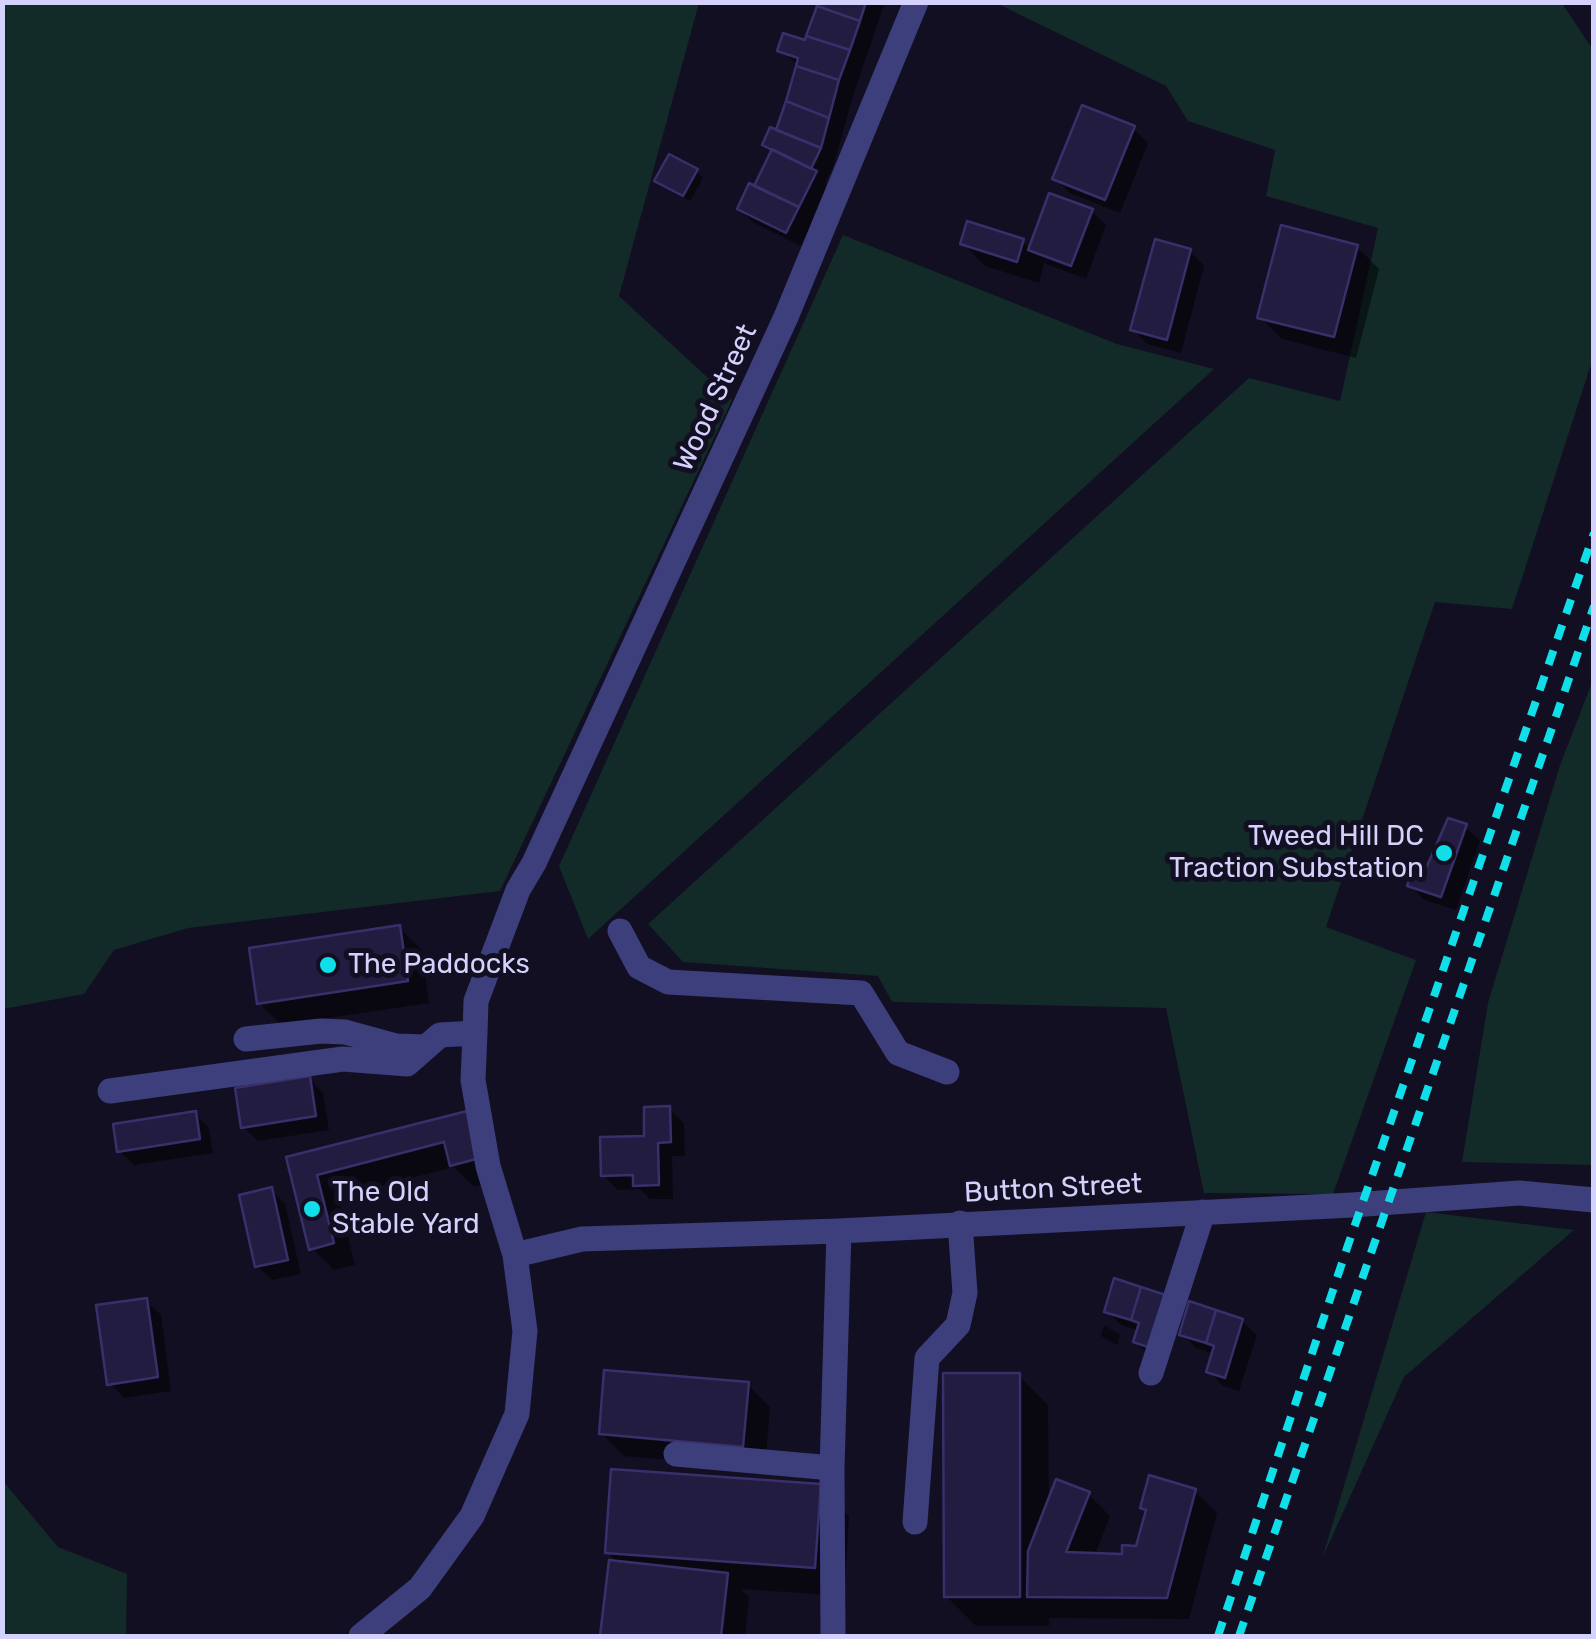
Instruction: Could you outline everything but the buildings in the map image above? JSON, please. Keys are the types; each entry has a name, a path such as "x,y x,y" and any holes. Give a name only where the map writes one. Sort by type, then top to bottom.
{"street":[{"name":"Wood Street","path":"361,1636 420,1588 472,1516 517,1414 525,1331 515,1254 488,1166 474,1080 476,1001 518,890 786,317 916,2"},
{"path":"620,931 639,967 668,982 861,993 898,1053 947,1072"},
{"path":"246,1039 345,1032 396,1046 426,1047"},
{"path":"110,1091 342,1059 408,1064 440,1035 475,1033"},
{"name":"Button Street","path":"515,1254 582,1239 839,1231 1519,1192 1594,1200"},
{"path":"1151,1372 1203,1212"},
{"path":"915,1522 927,1358 958,1325 964,1293 960,1223"},
{"path":"834,1636 832,1468 839,1231"},
{"path":"676,1454 832,1468"}],"green space":[{"path":"2,3 699,3 619,296 732,400 500,891 188,928 114,950 84,994 3,1009"},
{"path":"996,3 1562,3 1593,50 1593,358 1512,609 1435,602 1326,927 1416,960 1333,1194 1204,1193 1166,1008 892,1002 878,976 683,962 648,924 1249,378 1340,401 1378,228 1266,196 1275,150 1188,121 1166,86"},
{"path":"843,235 1117,344 1214,369 588,939 559,866"},
{"path":"1593,680 1593,1165 1462,1162 1488,1003 1560,765"},
{"path":"1426,1212 1574,1230 1404,1377 1322,1559"},
{"path":"3,1481 58,1547 127,1574 126,1636 3,1636"}],"railway":[{"path":"1218,1636 1347,1248 1594,533"},
{"path":"1239,1636 1594,606"}],"place":[{"name":"Tweed Hill DC Traction Substation","path":"1444,853"},
{"name":"The Paddocks","path":"328,965"},
{"name":"The Old Stable Yard","path":"312,1209"}]}
